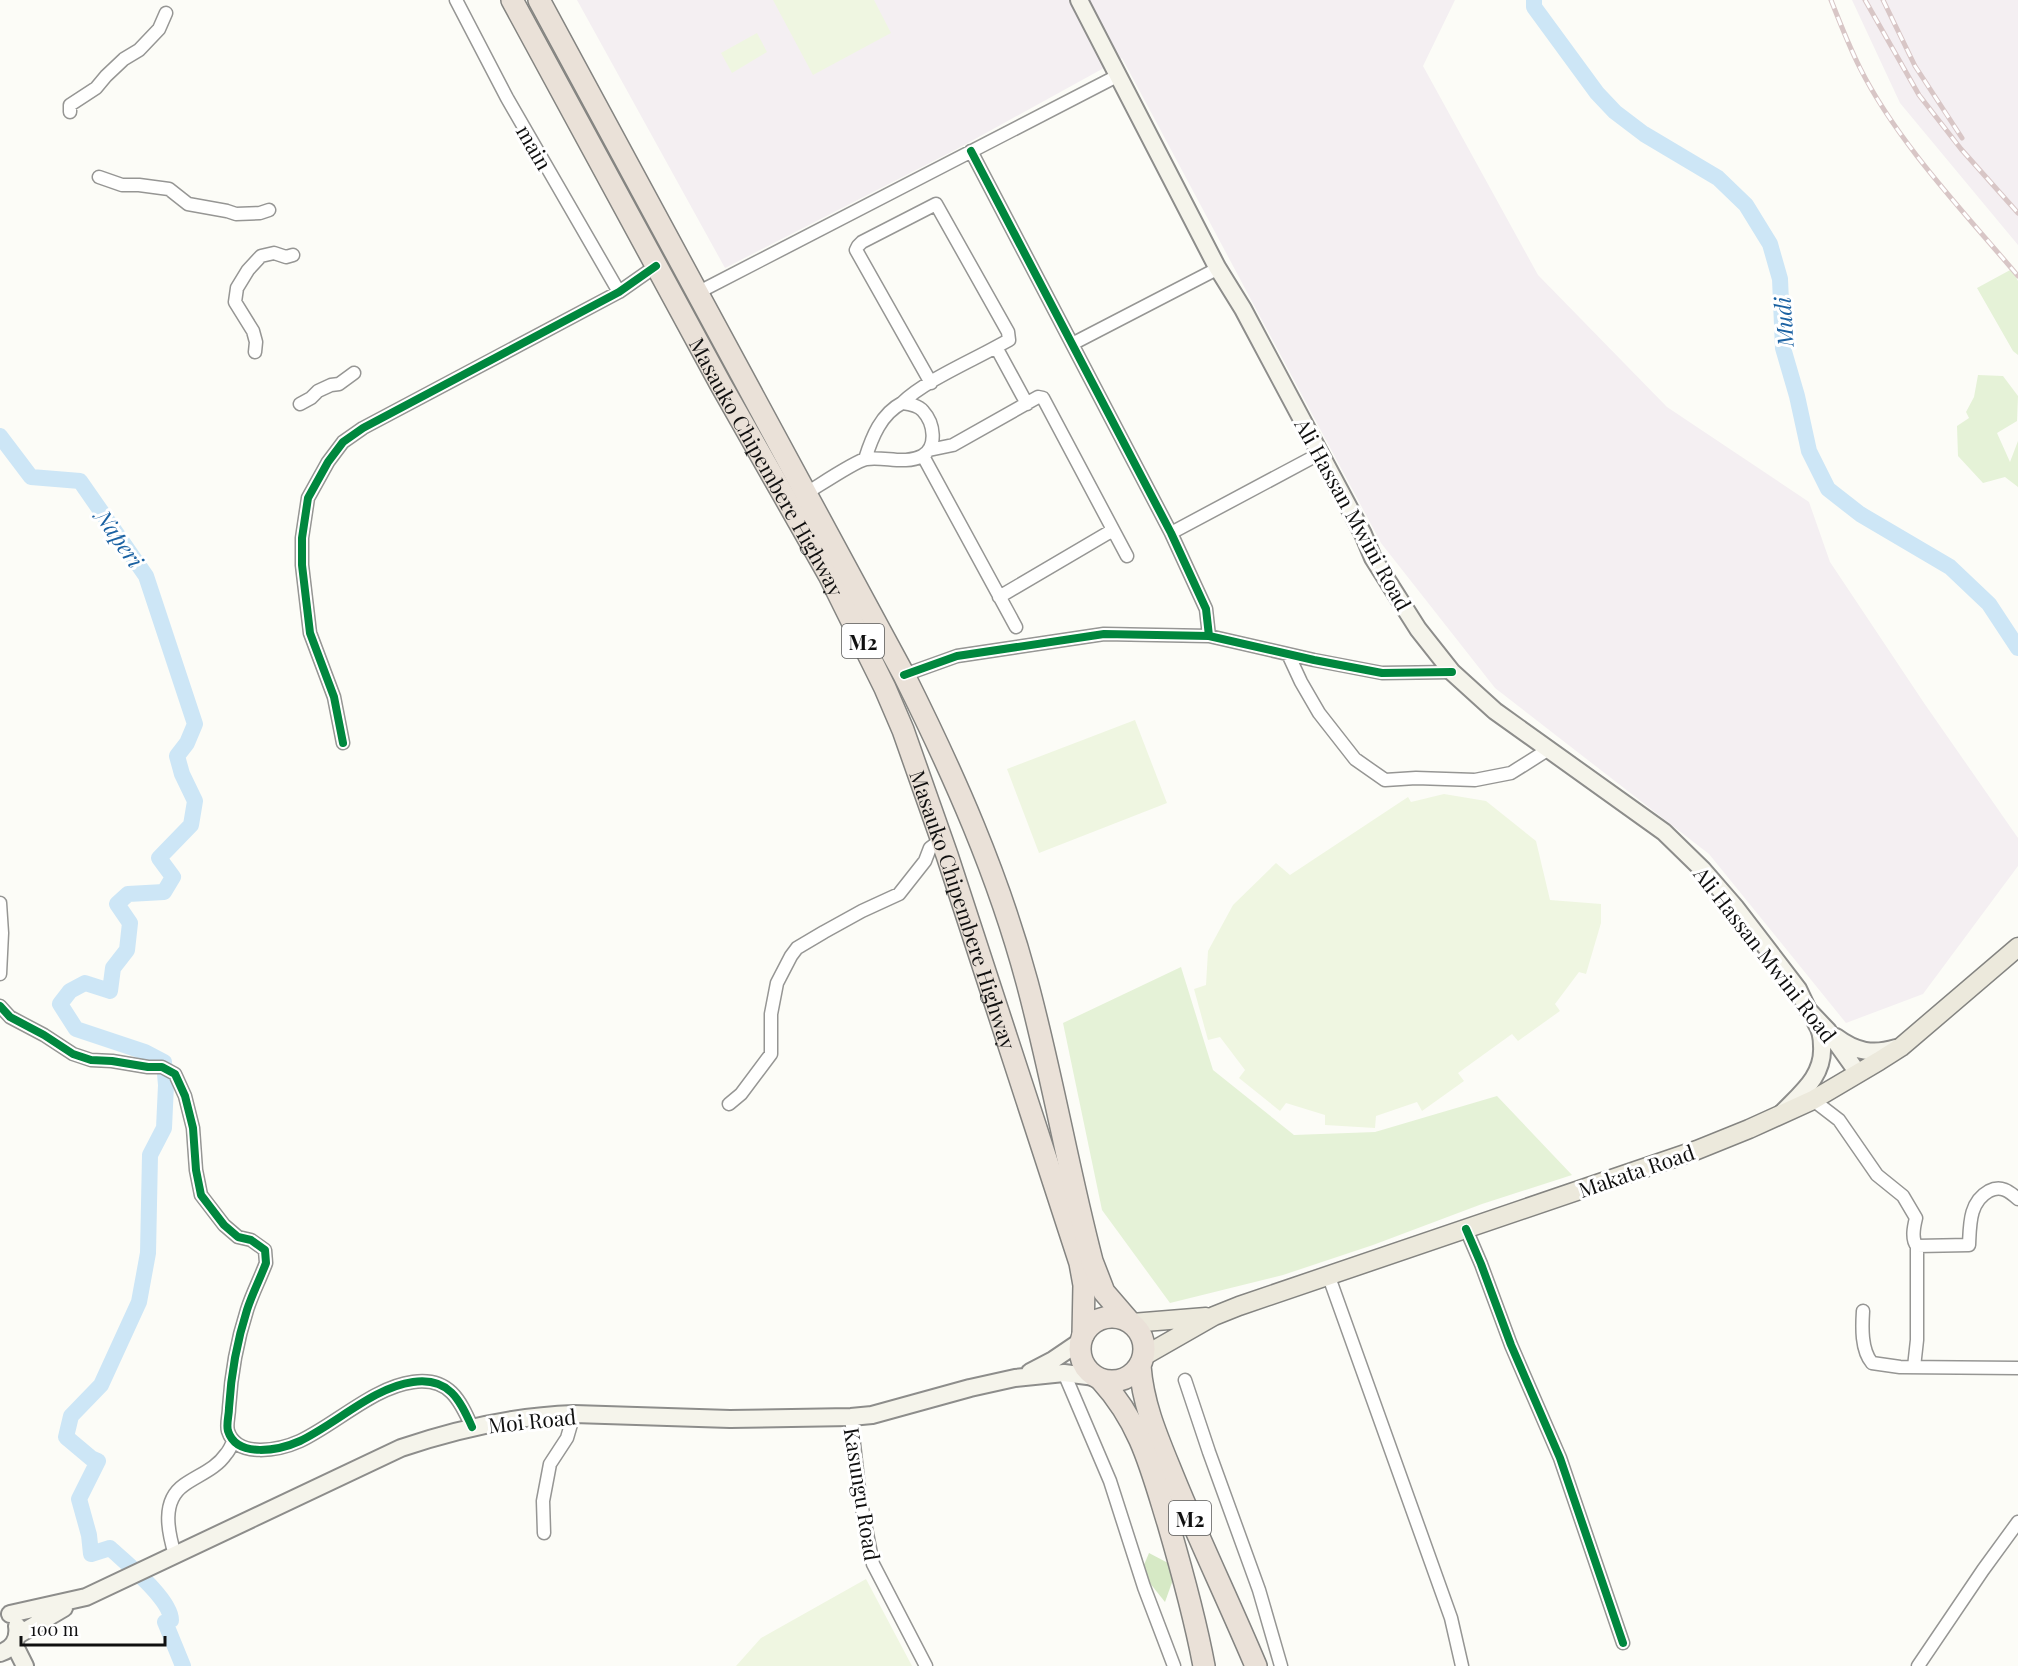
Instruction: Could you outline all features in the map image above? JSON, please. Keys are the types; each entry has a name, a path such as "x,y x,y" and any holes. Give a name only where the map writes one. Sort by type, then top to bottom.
{"highway":[{"name":"Masauko Chipembere Highway","path":"512,0 721,385 829,575 856,627 903,730 945,847 1080,1263 1084,1285 1082,1338"},
{"name":"Masauko Chipembere Highway","path":"539,0 904,675 946,759 986,853 1027,981 1092,1261 1104,1292 1130,1322"},
{"path":"945,847 986,853"},
{"path":"1082,1338 1089,1326 1098,1320 1119,1317 1130,1322"},
{"name":"M2","path":"1130,1322 1144,1344 1142,1389 1158,1440 1209,1564 1256,1666"},
{"name":"M2","path":"1082,1338 1080,1351 1087,1370 1098,1378 1123,1407 1141,1439 1186,1581 1204,1666"},
{"path":"1098,1378 1112,1382 1123,1380 1133,1374 1142,1361"}],"main road":[{"name":"Ali Hassan Mwini Road","path":"1078,0 1217,267 1244,309 1363,534 1373,558 1418,629 1452,672 1495,711 1664,832 1703,870 1736,908 1798,989 1808,1010 1828,1031 1858,1073"},
{"name":"Makata Road","path":"1142,1361 1214,1316 1697,1150 1813,1100 1901,1047 2018,947"},
{"path":"1779,1115 1812,1082 1821,1067 1823,1051 1821,1033 1808,1010"},
{"path":"1828,1031 1852,1047 1873,1053 1901,1047"},
{"name":"Makata Road","path":"1130,1322 1214,1316"},
{"path":"1015,1378 1043,1366 1082,1338"},
{"path":"1015,1378 1065,1373 1098,1378"},
{"name":"Moi Road","path":"3,1610 86,1597 401,1448 472,1427 574,1414 730,1419 851,1417 872,1415 1015,1378"},
{"path":"0,1653 9,1650 16,1640 45,1618 86,1597"},
{"path":"3,1610 17,1624 16,1640 25,1666"},
{"path":"0,1659 11,1666"}],"street":[{"name":"main","path":"456,0 507,98 619,292"},
{"path":"70,112 70,105 96,88 106,75 139,50 159,29 166,13"},
{"path":"697,293 1119,75"},
{"path":"971,151 1171,533 1206,609 1209,636"},
{"path":"99,177 122,185 169,189 188,204 236,214 260,213 269,210"},
{"path":"865,459 872,437 884,417 893,408 902,403 911,393 931,383 1009,339 1008,332 936,204 862,242 856,250 931,383"},
{"path":"255,352 254,331 235,302 237,288 248,270 261,256 274,253 286,257 293,255"},
{"path":"343,743 334,697 310,633 302,565 302,538 308,498 328,462 343,442 363,428 619,292 656,266"},
{"path":"1072,344 1217,267"},
{"path":"996,347 1027,404"},
{"path":"300,404 318,391 339,384 354,373"},
{"path":"805,494 865,459 911,460 953,445 1038,397 1046,400 1127,556"},
{"path":"902,403 914,405 923,411 933,428 933,438 926,453"},
{"path":"926,453 1016,627"},
{"path":"1171,533 1319,454"},
{"path":"999,597 1113,530"},
{"path":"904,675 957,656 1104,634 1209,636 1382,673 1452,672"},
{"path":"1288,654 1319,713 1355,759 1385,780 1416,778 1475,780 1511,773 1549,749"},
{"path":"729,1104 741,1094 771,1054 771,1014 777,983 797,948 862,911 899,894 925,861 930,848 945,847"},
{"path":"0,903 2,933 0,974"},
{"path":"0,1006 10,1017 44,1035 72,1054 91,1060 162,1067 175,1074 185,1096 193,1128 196,1170 201,1195 224,1225 238,1236 251,1240 265,1250 266,1256 266,1263 240,1334 233,1373 227,1429 233,1442 241,1447 257,1450 282,1448 324,1429 391,1387 414,1382 432,1383 452,1391 460,1401 472,1427"},
{"path":"1813,1100 1839,1120 1877,1175 1903,1196 1916,1218 1914,1242 1917,1246 1917,1340 1914,1367"},
{"path":"1917,1246 1969,1245 1971,1218 1977,1200 1993,1189 2001,1188 2018,1199"},
{"path":"1466,1228 1511,1345 1560,1458 1623,1643"},
{"path":"1329,1277 1451,1618 1462,1666"},
{"path":"1863,1311 1862,1334 1870,1361 1900,1367 2018,1368"},
{"path":"1065,1373 1110,1481 1144,1587 1174,1666"},
{"path":"1185,1380 1259,1590 1281,1666"},
{"path":"544,1533 543,1501 550,1464 567,1438 574,1414"},
{"name":"Kasungu Road","path":"851,1417 860,1498 873,1564 926,1666"},
{"path":"175,1555 168,1524 170,1506 175,1494 183,1485 218,1463 227,1454 233,1442"},
{"path":"1918,1666 2018,1522"}],"shaded area":[{"path":"577,0 1455,0 1423,66 1538,275 1667,407 1809,502 1830,562 2018,838 2018,866 1923,994 1846,1023 1709,854 1495,688 1381,543 1122,58 957,149 725,268"},
{"path":"1852,0 2018,0 2018,245 1900,103"}],"green space":[{"path":"773,0 874,0 891,33 813,75"},
{"path":"757,33 767,52 732,73 721,53"},
{"path":"2012,269 2018,281 2018,355 2013,351 1977,288"},
{"path":"1978,375 2003,376 2018,396 2017,421 1997,433 2010,462 2018,441 2018,487 2005,477 1983,483 1958,456 1957,426 1969,418 1966,412 1974,397"},
{"path":"1135,720 1167,803 1039,853 1007,769"},
{"path":"1444,794 1486,801 1536,841 1550,900 1601,904 1601,923 1586,974 1579,972 1555,1004 1560,1011 1518,1041 1512,1034 1458,1073 1464,1081 1422,1111 1417,1102 1376,1116 1375,1128 1325,1125 1325,1115 1286,1103 1280,1111 1239,1078 1245,1070 1220,1037 1208,1040 1194,989 1206,985 1208,951 1233,905 1276,863 1290,875 1408,797 1411,802"},
{"path":"1181,967 1213,1070 1294,1135 1375,1132 1497,1096 1572,1175 1482,1204 1373,1245 1283,1275 1170,1303 1102,1210 1063,1023"},
{"path":"1149,1553 1168,1563 1175,1574 1165,1602 1141,1572"},
{"path":"866,1579 912,1666 736,1666 761,1638"}],"waterway":[{"name":"Mudi","path":"1534,0 1534,7 1597,93 1615,112 1644,134 1718,178 1746,205 1770,244 1780,279 1783,348 1797,396 1809,451 1828,489 1860,514 1950,567 1989,604 2018,648"},
{"name":"Naperi","path":"0,436 31,477 80,481 146,576 195,724 187,743 177,756 182,774 195,801 191,825 159,858 173,877 164,892 128,894 117,904 130,923 127,950 113,968 110,991 85,983 70,991 60,1004 76,1029 145,1052 164,1062 166,1085 164,1128 150,1155 148,1253 139,1302 101,1385 71,1416 66,1437 98,1461 79,1499 89,1535 91,1554 110,1548 156,1592 169,1611 171,1620 165,1622 183,1666"}],"railway":[{"path":"1831,0 1860,68 1893,123 1933,176 2018,276"},
{"path":"1865,0 1919,95 1961,149 2018,213"},
{"path":"1883,0 1915,66 1962,138"}],"cycle path":[{"path":"971,151 1171,533 1206,609 1209,636"},
{"path":"343,743 334,697 310,633 302,565 302,538 308,498 328,462 343,442 363,428 619,292 656,266"},
{"path":"904,675 957,656 1104,634 1209,636 1382,673 1452,672"},
{"path":"0,1006 10,1017 73,1054 91,1060 162,1067 175,1074 185,1096 193,1128 196,1170 201,1195 224,1225 238,1237 251,1240 265,1250 266,1263 247,1310 235,1358 227,1426 233,1440 240,1446 260,1450 292,1444 314,1434 384,1391 398,1385 425,1381 436,1383 451,1392 463,1408 472,1427"},
{"path":"1466,1229 1511,1345 1560,1458 1623,1643"}]}
